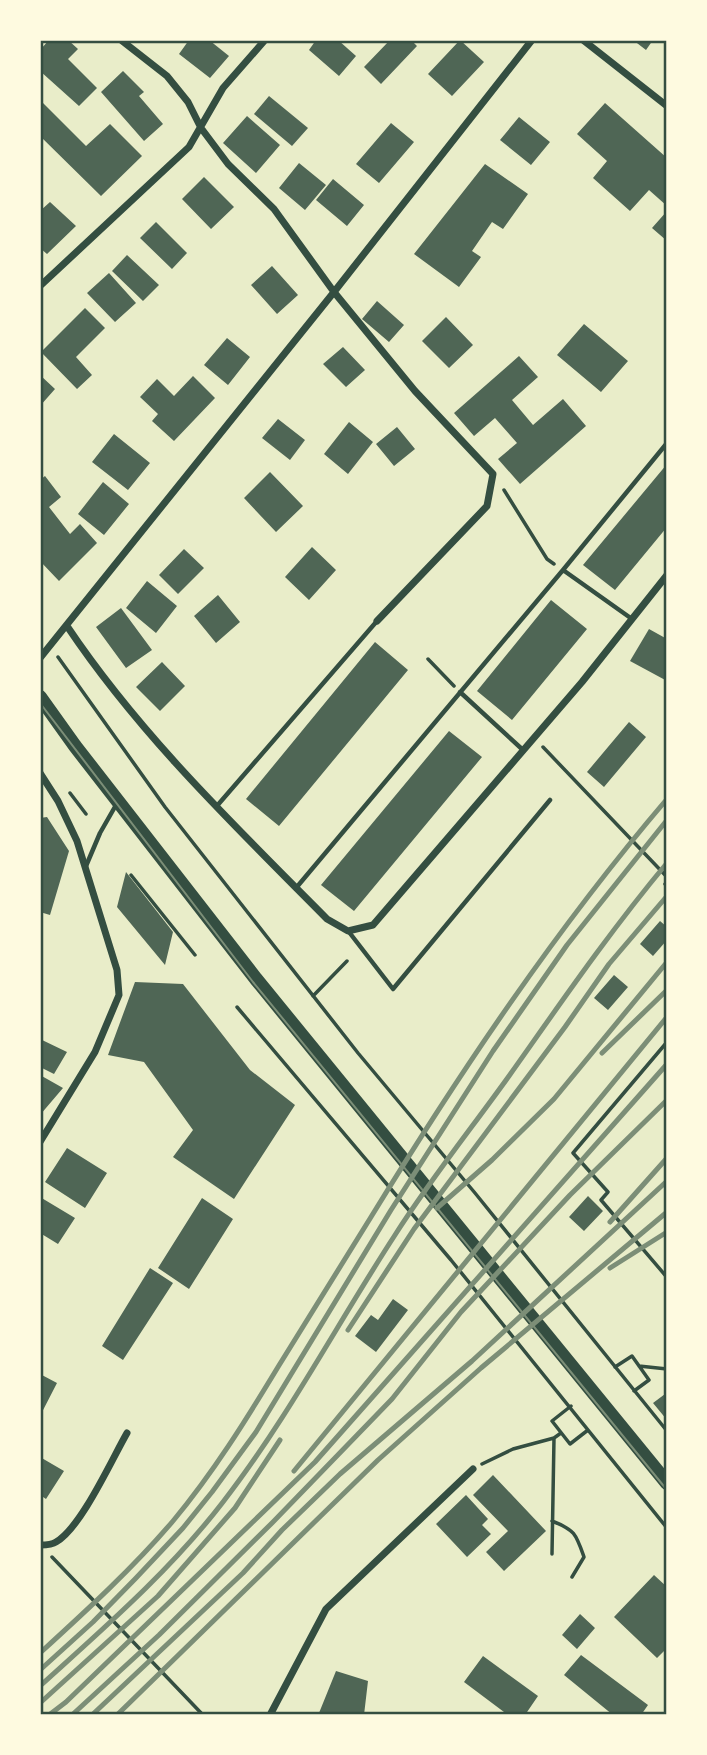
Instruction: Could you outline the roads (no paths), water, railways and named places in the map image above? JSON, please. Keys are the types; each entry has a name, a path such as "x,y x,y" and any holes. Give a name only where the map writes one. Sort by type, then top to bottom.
{"main road":[{"path":"40,697 256,979 667,1483"}],"street":[{"path":"121,40 167,76 188,102 201,128 228,164 274,209 334,292 415,391 493,474 487,506 377,621"},
{"path":"40,286 189,147 223,88 265,40"},
{"path":"40,658 532,40"},
{"path":"583,40 667,106"},
{"path":"66,626 102,679 216,807 327,919 348,931 373,925 534,738 667,575"},
{"path":"40,773 58,801 77,841 117,970 119,995 95,1052 40,1142"},
{"path":"40,1545 55,1543 66,1534 85,1508 127,1433"},
{"path":"270,1715 326,1609 473,1469"}],"lane":[{"path":"296,887 667,443"},
{"path":"563,570 632,619"},
{"path":"216,807 377,621"},
{"path":"460,692 523,750"},
{"path":"348,931 393,989 550,800"},
{"path":"86,867 100,833 119,801"}],"tram line":[{"path":"40,703 253,982 667,1490"}],"railway":[{"path":"40,1653 142,1556 202,1484 474,1055 586,899 667,799"},
{"path":"40,1670 136,1578 183,1528 212,1492 256,1432 391,1210 493,1051 567,945 667,820"},
{"path":"40,1686 159,1575 223,1502 269,1437 422,1194 605,941 667,863"},
{"path":"348,1330 414,1229 609,964 667,896"},
{"path":"437,1208 492,1160 554,1099 667,962"},
{"path":"602,1053 667,990"},
{"path":"294,1471 667,1017"},
{"path":"49,1715 66,1702 315,1462 667,1064"},
{"path":"72,1715 159,1635 273,1522 392,1399 461,1312 570,1195 667,1100"},
{"path":"610,1222 667,1158"},
{"path":"92,1715 243,1573 282,1530 340,1474 472,1361 667,1181"},
{"path":"117,1715 378,1460 481,1368 667,1212"},
{"path":"610,1268 667,1232"},
{"path":"40,1703 158,1596 235,1508 280,1440"}]}
